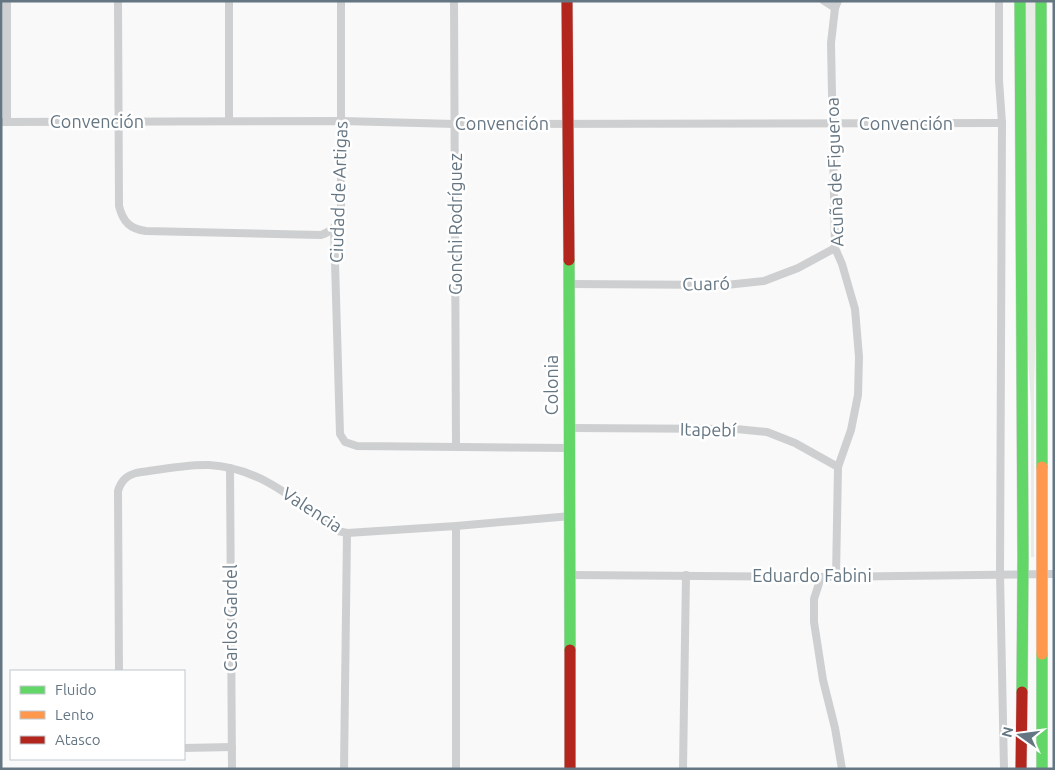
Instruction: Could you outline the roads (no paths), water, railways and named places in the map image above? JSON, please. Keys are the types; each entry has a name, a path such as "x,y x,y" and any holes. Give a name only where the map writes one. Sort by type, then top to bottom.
{"main road":[{"name":"Colonia","path":"567,1 571,575 570,769"},
{"path":"1020,1 1021,769"},
{"path":"1041,1 1048,574 1042,769"}],"street":[{"path":"4,122 7,1"},
{"path":"118,1 119,206 122,218 128,225 136,230 146,232 321,235 334,228"},
{"path":"229,1 229,121"},
{"name":"Ciudad de Artigas","path":"341,1 341,216 334,228 340,434 345,442 357,446 456,446"},
{"name":"Gonchi Rodríguez","path":"454,1 456,446"},
{"path":"824,1 837,5"},
{"path":"999,1 999,80 1002,124 1000,574 1004,769"},
{"name":"Acuña de Figueroa","path":"836,577 838,467 851,430 858,395 859,357 855,309 836,248 832,124 832,43 837,5"},
{"name":"Convención","path":"4,122 342,121 455,124 1002,124"},
{"name":"Cuaró","path":"569,284 726,285 764,281 798,268 836,248"},
{"name":"Itapebí","path":"570,428 736,429 767,432 795,443 838,467"},
{"path":"456,446 570,448"},
{"name":"Valencia","path":"119,670 118,491 121,483 128,476 136,472 207,465 249,473 272,484 338,531 347,533 570,516"},
{"name":"Carlos Gardel","path":"230,468 232,769"},
{"path":"456,526 456,769"},
{"path":"344,769 347,533"},
{"name":"Eduardo Fabini","path":"571,575 836,577 1048,574"},
{"path":"683,769 686,576"},
{"path":"821,577 814,599 814,622 821,672 835,728 842,769"},
{"path":"185,748 232,748"}]}
